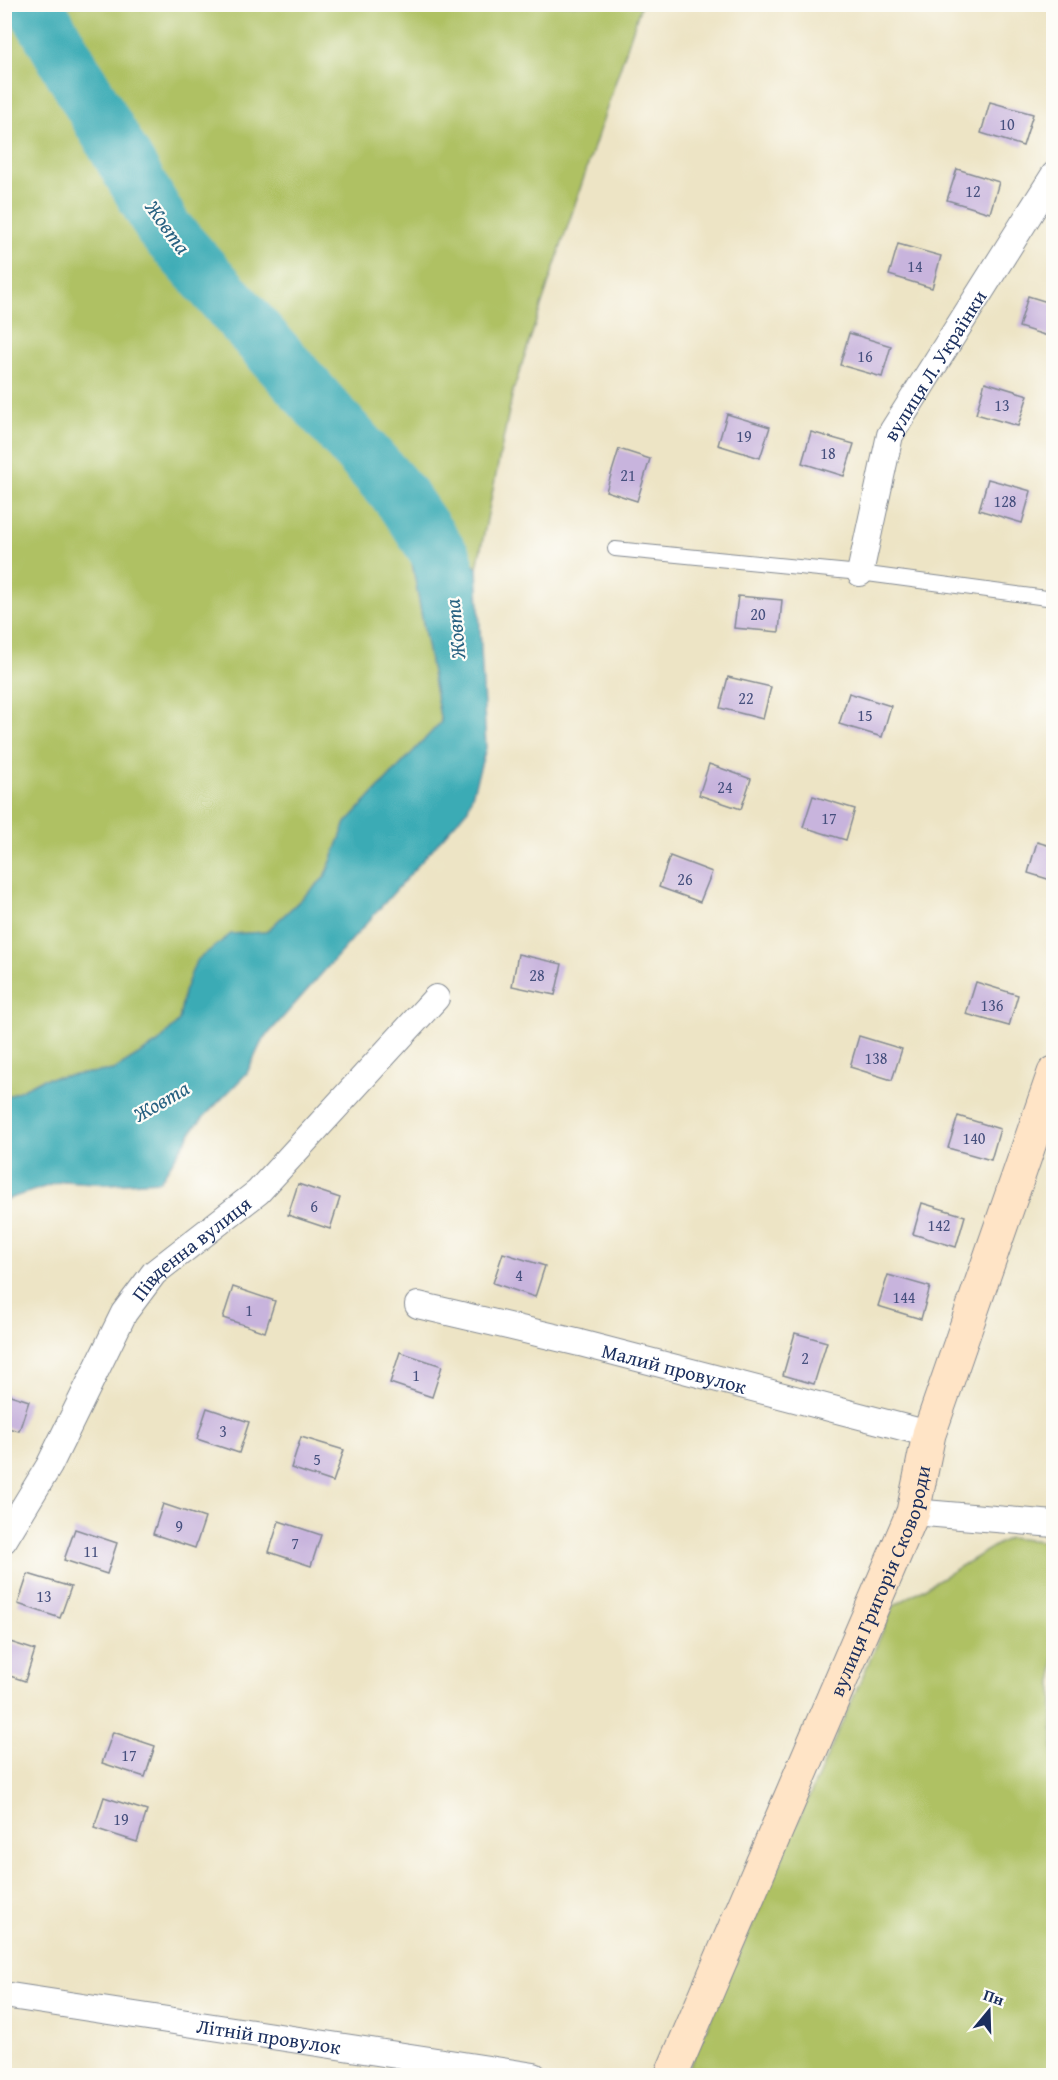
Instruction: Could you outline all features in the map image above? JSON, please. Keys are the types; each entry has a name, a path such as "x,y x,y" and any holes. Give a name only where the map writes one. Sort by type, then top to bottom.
{"street":[{"name":"вулиця Л. Українки","path":"860,573 890,435 1053,175"},
{"name":"Південна вулиця","path":"4,1540 49,1466 124,1313 153,1273 258,1192 436,998"},
{"name":"вулиця Григорія Сковороди","path":"672,2076 914,1512 929,1434 1053,1073"},
{"name":"Малий провулок","path":"418,1305 580,1342 929,1434"},
{"path":"914,1512 1053,1524"},
{"name":"Літній провулок","path":"4,1995 534,2076"}],"lane":[{"path":"615,549 860,573 1053,599"}],"green space":[{"path":"4,5 641,5 513,391 477,568 400,497 441,722 346,823 325,877 266,932 231,934 184,992 179,1021 158,1043 114,1070 43,1079 5,1098"},
{"path":"1008,1538 1053,1542 1053,2075 685,2076 894,1606"}],"water":[{"path":"400,496 477,568 486,748 468,809 262,1041 247,1073 196,1125 160,1181 109,1184 63,1181 5,1200 5,1098 43,1079 114,1070 158,1043 179,1021 184,992 196,961 231,934 266,932 325,877 346,823 441,722"}],"building":[{"path":"990,102 1033,114 1023,146 981,133"},
{"path":"957,169 999,182 990,213 947,200"},
{"path":"898,244 941,256 932,288 889,275"},
{"path":"1028,296 1054,304 1054,338 1019,327"},
{"path":"849,333 891,346 882,377 840,365"},
{"path":"985,382 1028,395 1018,426 976,414"},
{"path":"727,414 770,427 760,458 718,445"},
{"path":"811,432 854,444 844,476 802,463"},
{"path":"619,449 650,459 637,501 606,491"},
{"path":"988,479 1031,491 1022,523 979,510"},
{"path":"738,596 782,600 779,632 734,628"},
{"path":"728,677 771,687 763,719 720,708"},
{"path":"849,693 891,706 882,737 839,724"},
{"path":"709,764 751,779 741,809 699,795"},
{"path":"813,796 855,809 846,840 803,827"},
{"path":"1037,842 1054,847 1054,881 1028,873"},
{"path":"670,856 712,872 700,902 659,887"},
{"path":"518,954 562,964 555,995 512,986"},
{"path":"976,982 1018,995 1009,1026 966,1014"},
{"path":"859,1036 902,1049 892,1080 850,1067"},
{"path":"958,1116 1000,1129 991,1160 948,1148"},
{"path":"298,1184 340,1198 330,1229 288,1215"},
{"path":"922,1203 965,1216 956,1247 913,1234"},
{"path":"503,1253 545,1266 535,1297 493,1283"},
{"path":"888,1275 930,1287 921,1319 878,1306"},
{"path":"233,1287 275,1301 265,1332 223,1318"},
{"path":"795,1333 827,1342 814,1384 783,1375"},
{"path":"400,1352 442,1366 432,1397 390,1383"},
{"path":"4,1393 29,1401 19,1431 4,1427"},
{"path":"207,1408 249,1422 239,1453 197,1439"},
{"path":"301,1437 344,1450 333,1482 291,1468"},
{"path":"163,1504 205,1518 195,1548 153,1534"},
{"path":"279,1521 321,1535 311,1566 269,1552"},
{"path":"75,1529 117,1543 107,1574 64,1560"},
{"path":"28,1574 71,1587 60,1618 18,1604"},
{"path":"4,1640 35,1650 25,1681 4,1674"},
{"path":"113,1732 155,1746 145,1777 102,1763"},
{"path":"104,1797 147,1811 137,1842 94,1828"}],"waterway":[{"name":"Жовта","path":"34,4 164,229 400,496 445,562"}]}
